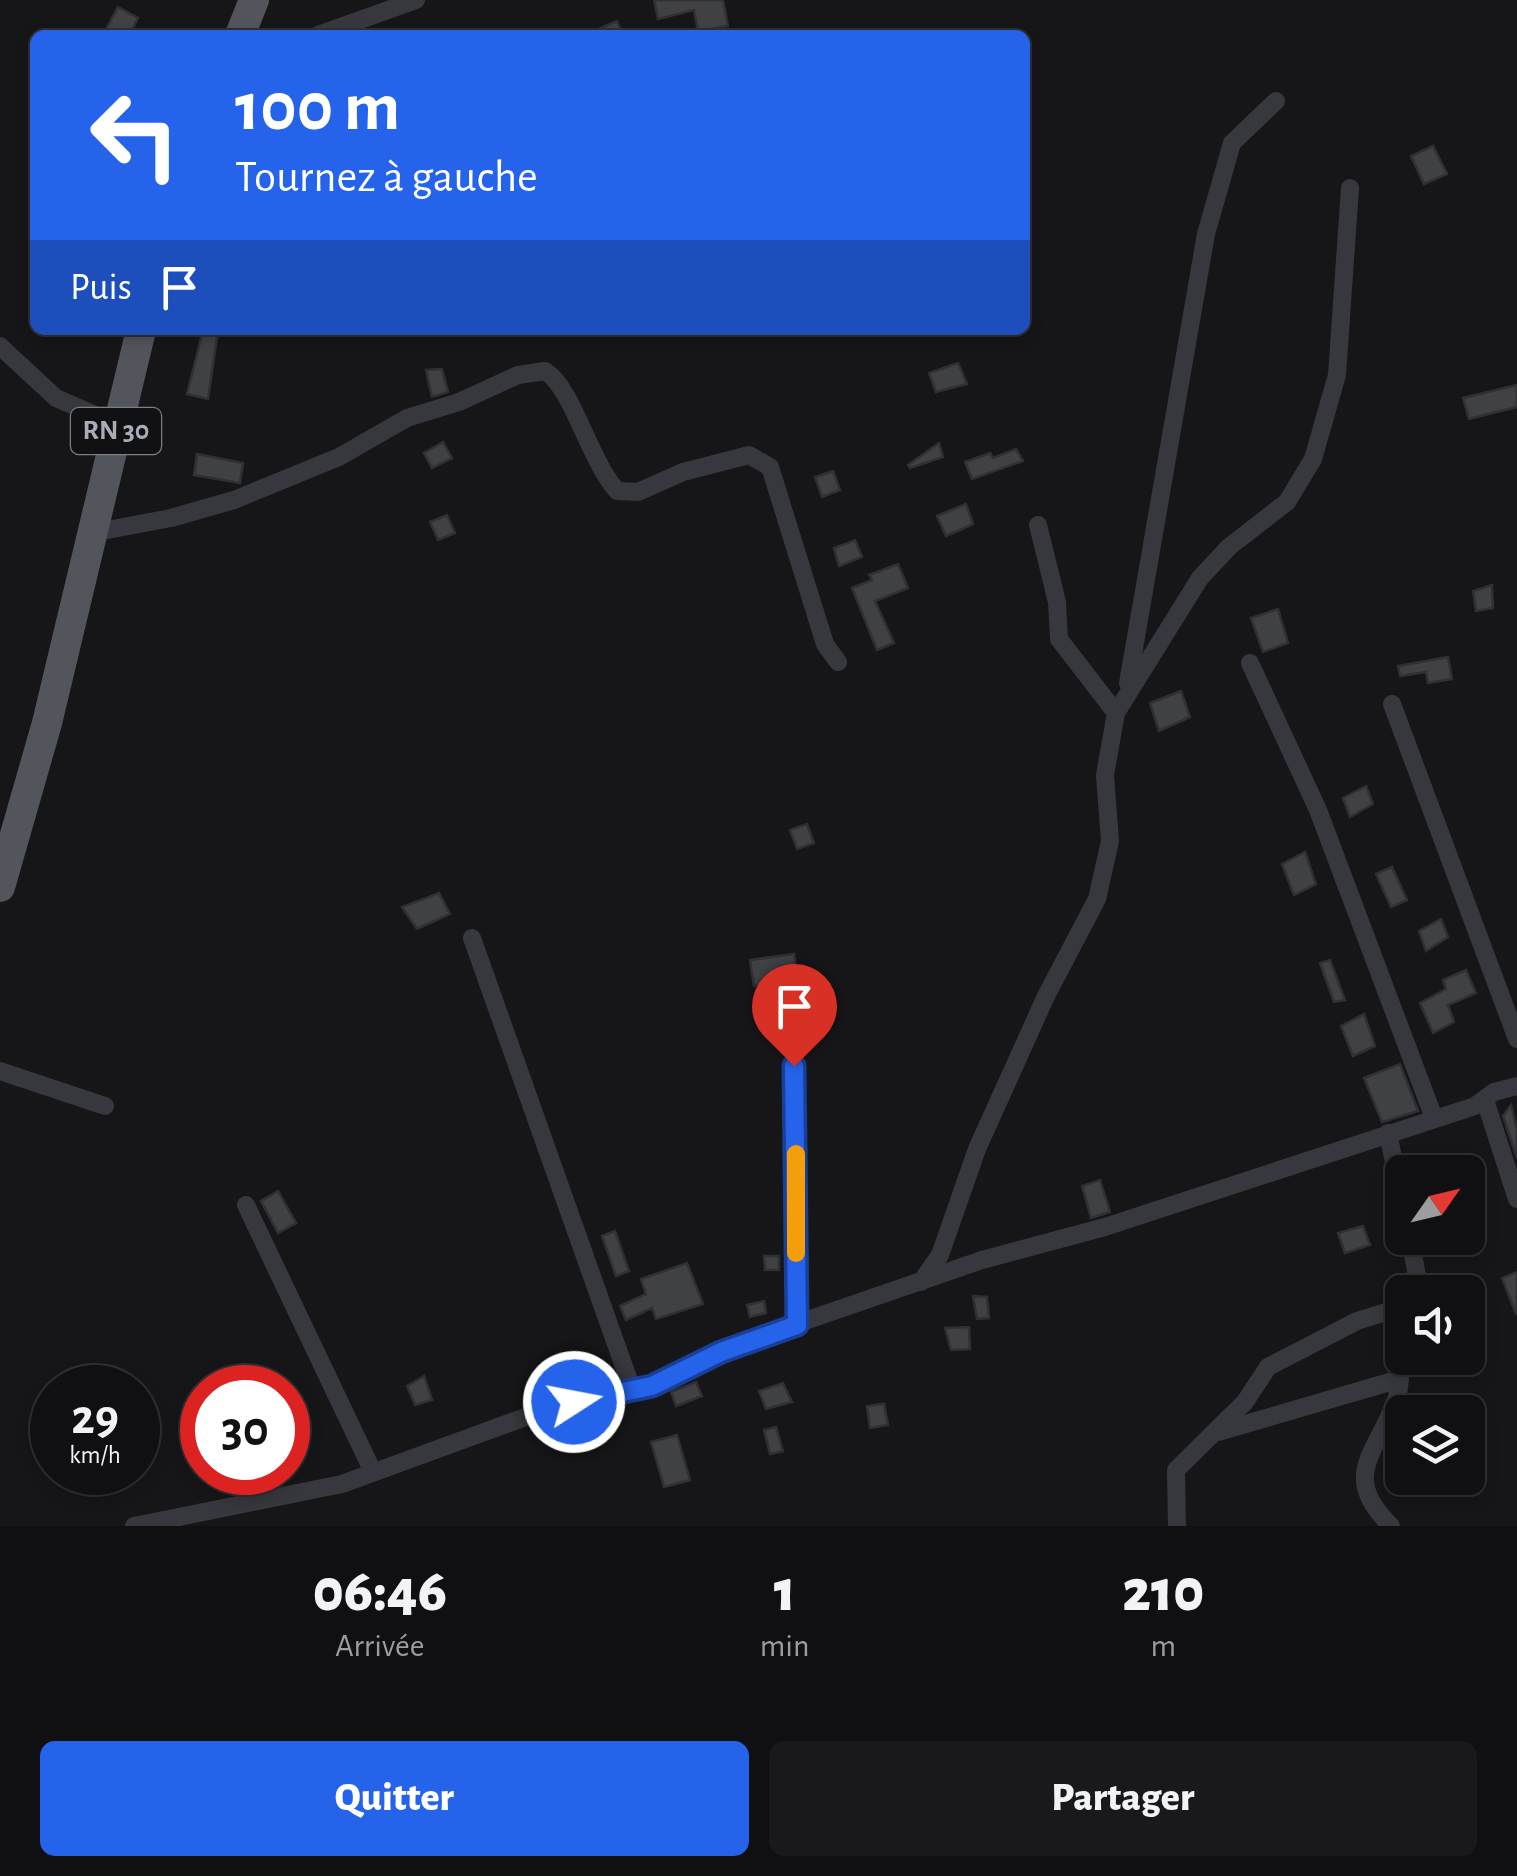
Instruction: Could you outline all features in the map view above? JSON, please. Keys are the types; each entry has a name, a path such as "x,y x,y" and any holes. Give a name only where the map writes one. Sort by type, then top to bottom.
{"main road":[{"path":"242,30 254,0"},
{"name":"RN 30","path":"0,887 47,723 140,335"}],"street":[{"path":"332,30 416,0"},
{"path":"1126,693 1206,234 1232,142 1276,101"},
{"path":"921,1282 940,1255 977,1149 1046,996 1097,900 1110,841 1105,775 1116,714 1126,693 1200,578 1229,547 1287,502 1313,459 1339,356 1350,188"},
{"path":"0,346 56,398 118,425"},
{"path":"92,533 171,518 234,500 338,456 407,418 459,402 531,371 545,371 564,387 586,444 617,491 638,492 682,472 749,455 770,467 824,644 838,662"},
{"path":"1038,525 1057,602 1060,639 1116,714"},
{"path":"1250,664 1318,810 1434,1118"},
{"path":"1392,704 1517,1039"},
{"path":"472,938 633,1392"},
{"path":"794,1035 797,1325"},
{"path":"0,1072 105,1106"},
{"path":"142,1525 184,1522 307,1495 550,1408 598,1394 633,1392 741,1343 999,1254 1172,1206 1517,1086"},
{"path":"1485,1100 1517,1200"},
{"path":"1388,1132 1393,1155"},
{"path":"246,1205 373,1472"},
{"path":"1178,1526 1176,1470 1217,1432 1268,1367 1357,1321 1385,1313"},
{"path":"1391,1526 1372,1508 1364,1486 1364,1468 1391,1414 1400,1375"},
{"path":"1217,1432 1400,1379"}],"building":[{"path":"654,0 723,0 728,26 698,30 694,10 658,19"},
{"path":"118,7 138,18 132,30 106,30"},
{"path":"617,21 621,30 596,30"},
{"path":"1433,146 1447,174 1424,184 1411,156"},
{"path":"202,335 217,335 208,399 187,394"},
{"path":"958,363 967,384 936,392 929,373"},
{"path":"442,369 448,392 432,397 426,370"},
{"path":"1517,385 1517,407 1469,419 1463,398"},
{"path":"443,442 452,458 432,468 424,453"},
{"path":"939,443 943,457 910,468 908,465"},
{"path":"1016,449 1023,461 972,479 965,462 990,453 993,458"},
{"path":"197,454 243,463 240,483 194,475"},
{"path":"833,471 840,490 822,497 815,477"},
{"path":"966,504 973,524 946,536 937,516"},
{"path":"447,515 455,533 438,540 430,522"},
{"path":"855,540 862,557 839,566 834,548"},
{"path":"898,564 908,588 875,601 894,643 877,650 852,588 872,580 869,575"},
{"path":"1492,585 1493,608 1476,611 1473,591"},
{"path":"1278,609 1288,643 1263,652 1251,618"},
{"path":"1448,657 1452,679 1428,683 1426,672 1400,676 1398,666"},
{"path":"1181,691 1190,717 1159,731 1150,703"},
{"path":"1366,786 1373,804 1350,817 1343,798"},
{"path":"807,824 814,843 797,849 790,830"},
{"path":"1305,852 1316,884 1294,895 1282,864"},
{"path":"1392,867 1407,900 1391,907 1376,874"},
{"path":"439,893 450,914 417,929 402,907"},
{"path":"1441,919 1448,937 1426,951 1419,931"},
{"path":"794,954 798,983 754,986 750,960"},
{"path":"1330,960 1345,1000 1334,1002 1320,963"},
{"path":"1466,970 1476,993 1448,1005 1454,1022 1433,1033 1420,1003 1446,989 1443,980"},
{"path":"1364,1014 1375,1046 1353,1056 1341,1026"},
{"path":"1400,1064 1418,1111 1382,1122 1364,1078"},
{"path":"1511,1105 1517,1130 1517,1158 1503,1116"},
{"path":"1100,1180 1110,1212 1091,1218 1082,1186"},
{"path":"278,1191 296,1223 278,1233 261,1201"},
{"path":"1363,1226 1370,1245 1345,1253 1338,1233"},
{"path":"615,1231 629,1271 616,1276 602,1236"},
{"path":"764,1256 779,1256 779,1270 765,1270"},
{"path":"687,1263 703,1304 656,1319 652,1308 626,1320 620,1306 646,1294 641,1279"},
{"path":"1517,1272 1517,1314 1516,1314 1502,1278"},
{"path":"973,1296 987,1297 989,1318 977,1319"},
{"path":"764,1301 766,1313 750,1317 747,1305"},
{"path":"969,1327 970,1349 951,1350 945,1328"},
{"path":"424,1376 432,1400 415,1405 407,1386"},
{"path":"696,1382 702,1396 676,1406 671,1392"},
{"path":"783,1383 792,1402 766,1409 759,1391"},
{"path":"884,1404 888,1425 870,1428 867,1406"},
{"path":"776,1427 783,1451 770,1454 764,1430"},
{"path":"677,1435 690,1480 664,1487 651,1442"}],"slow traffic":[{"path":"796,1154 796,1253"}],"route":[{"path":"574,1402 598,1394 633,1392 652,1386 741,1343 797,1325 794,1066"}]}
